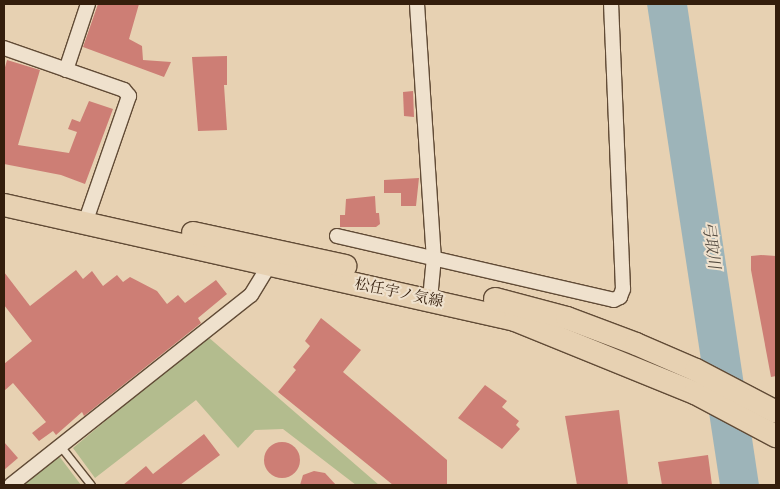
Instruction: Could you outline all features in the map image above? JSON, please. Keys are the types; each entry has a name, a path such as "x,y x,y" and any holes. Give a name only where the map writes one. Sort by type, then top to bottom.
{"main road":[{"name":"松任宇ノ気線","path":"4,191 87,216 273,259 567,318 696,370 776,412"},
{"name":"松任宇ノ気線","path":"4,205 87,216"},
{"name":"松任宇ノ気線","path":"431,292 515,320 695,393 776,436"}],"street":[{"path":"66,70 88,4"},
{"path":"417,4 434,257 431,292"},
{"path":"337,236 614,300 620,296 624,290 610,4"},
{"path":"4,48 124,90 129,96 87,216"},
{"path":"11,485 250,295 273,259"}],"lane":[{"path":"61,447 91,485"}],"green space":[{"path":"207,336 379,485 356,485 283,429 255,430 238,448 196,400 95,478 73,448"},
{"path":"59,456 81,485 24,485"}],"water":[{"name":"弓取川","path":"647,4 687,4 759,485 720,485"}],"building":[{"path":"98,4 139,4 129,39 142,46 143,60 171,62 164,77 83,47"},
{"path":"227,56 227,85 224,85 227,130 198,131 192,57"},
{"path":"7,60 40,70 18,145 69,153 77,132 68,129 72,119 80,122 89,101 113,109 85,184 61,175 4,164 4,71"},
{"path":"413,91 414,117 404,116 403,92"},
{"path":"419,178 416,206 401,206 401,193 384,193 384,180"},
{"path":"375,196 376,213 379,213 380,224 376,227 340,227 340,215 345,215 346,199"},
{"path":"751,256 776,256 776,376 771,377 751,270"},
{"path":"76,270 83,279 92,271 103,286 117,275 123,282 130,277 157,291 167,304 178,295 185,303 216,280 227,294 198,318 201,323 84,416 82,412 56,435 53,431 39,441 32,433 46,422 13,383 4,391 4,364 32,341 4,305 4,272 30,306"},
{"path":"321,318 361,350 343,372 447,460 447,485 393,485 278,392 296,370 293,367 310,346 305,341"},
{"path":"485,385 507,401 502,407 519,421 516,425 520,429 502,449 458,418"},
{"path":"619,410 628,485 577,485 565,416"},
{"path":"204,434 220,455 180,485 123,485 146,466 153,474"},
{"path":"4,442 18,458 4,470"},
{"path":"282,442 289,443 295,447 299,453 299,467 295,473 289,477 282,478 275,477 269,473 265,467 264,460 265,453 269,447 275,443"},
{"path":"708,455 712,485 662,485 658,462"},
{"path":"314,471 325,473 336,485 300,485 303,475"}]}
